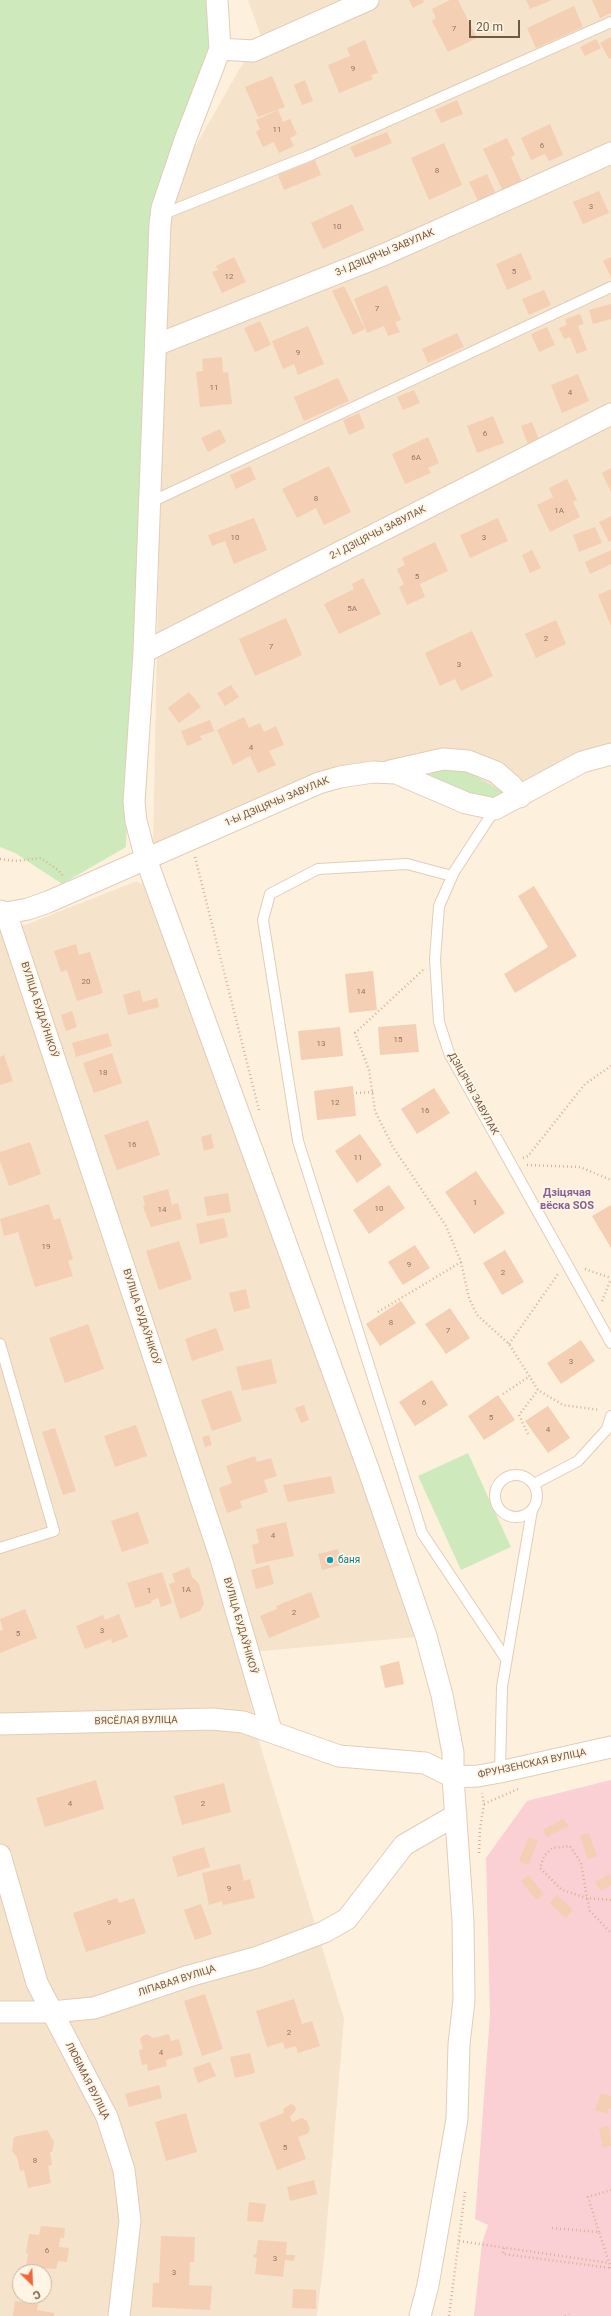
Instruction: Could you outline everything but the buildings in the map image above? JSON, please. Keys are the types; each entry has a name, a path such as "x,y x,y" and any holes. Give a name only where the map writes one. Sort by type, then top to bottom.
{"street":[{"path":"217,0 220,49 185,140 161,215 158,246 151,502 144,652 134,802 136,821 146,859 369,1471 426,1636 442,1695 454,1753 453,1777 463,1921 464,1992 459,2044 457,2119 428,2285 420,2316"},
{"path":"220,49 253,51 368,0"},
{"name":"3-І ДЗІЦЯЧЫ ЗАВУЛАК","path":"156,344 383,255 611,153"},
{"name":"2-І ДЗІЦЯЧЫ ЗАВУЛАК","path":"144,652 611,414"},
{"path":"495,809 520,797 582,762 611,754"},
{"path":"385,772 443,759 468,761 496,772 512,786 520,797"},
{"name":"1-Ы ДЗІЦЯЧЫ ЗАВУЛАК","path":"3,912 28,909 74,891 319,783 373,772 396,773 466,803 495,809"},
{"name":"ВУЛІЦА БУДАЎНІКОЎ","path":"3,912 221,1559 271,1730"},
{"name":"ВЯСЁЛАЯ ВУЛІЦА","path":"0,1724 212,1719 243,1722 271,1730 339,1756 425,1763 453,1777"},
{"name":"ФРУНЗЕНСКАЯ ВУЛІЦА","path":"453,1777 478,1776 500,1772 611,1746"},
{"name":"ЛІПАВАЯ ВУЛІЦА","path":"0,2012 51,2012 94,2008 189,1976 258,1957 324,1932 347,1919 404,1845 456,1815"},
{"name":"ЛЮБІМАЯ ВУЛІЦА","path":"1,1865 37,1983 107,2117 124,2170 130,2221 119,2316"}],"lane":[{"path":"161,215 311,155 611,22"},
{"path":"151,502 611,287"},
{"name":"ДЗІЦЯЧЫ ЗАВУЛАК","path":"495,809 452,876 439,906 435,959 439,1022 449,1053 611,1343"},
{"path":"452,876 407,864 318,869 270,894 263,920 298,1141 422,1533 506,1659"},
{"path":"0,1344 54,1531 0,1548"},
{"path":"534,1484 578,1461 607,1429 608,1413"},
{"path":"500,1772 502,1687 532,1510 537,1499 534,1484 521,1475 507,1477 497,1486 495,1497 499,1509 512,1517 523,1516 532,1510"}],"path":[{"path":"0,859 15,861 41,858 58,870 74,891"},
{"path":"435,959 355,1033 370,1070 375,1111 393,1147 446,1226 461,1262 469,1298 477,1315 509,1344 538,1390 563,1405 608,1413"},
{"path":"512,1165 528,1156 585,1084 611,1066"},
{"path":"356,1093 373,1092"},
{"path":"512,1165 580,1167 611,1180"},
{"path":"378,1312 461,1262"},
{"path":"509,1344 566,1262 611,1278"},
{"path":"504,1394 530,1376"},
{"path":"528,1434 519,1415 538,1390"},
{"path":"611,1900 587,1898 562,1890 540,1868 544,1856 552,1848 570,1846 582,1863 587,1898 590,1911 611,1933"},
{"path":"504,2248 503,2254 611,2268 588,2197 611,2190"},
{"path":"552,2228 599,2232"},
{"path":"459,2241 609,2263"},
{"path":"449,2316 453,2287"},
{"path":"565,2316 569,2314"}],"shaded area":[{"path":"248,0 611,0 611,757 507,805 427,791 364,775 153,850 165,239 187,161 239,70 261,36"},
{"path":"137,881 148,888 343,1428 415,1637 241,1653 258,1738 344,2019 324,2258 317,2316 0,2316 0,929 25,925"},
{"path":"611,1780 611,2316 474,2316 482,2243 488,2225 475,2219 490,2015 486,1858 527,1801"}],"green space":[{"path":"0,0 209,0 209,49 153,201 126,847 62,884 15,853 0,847"},
{"path":"435,769 468,772 508,795 485,801 428,777"},
{"path":"468,1453 511,1547 461,1570 418,1476"}],"place":[{"name":"баня","path":"330,1560"}],"district":[{"name":"Дзіцячая вёска SOS","path":"567,1199"}]}
